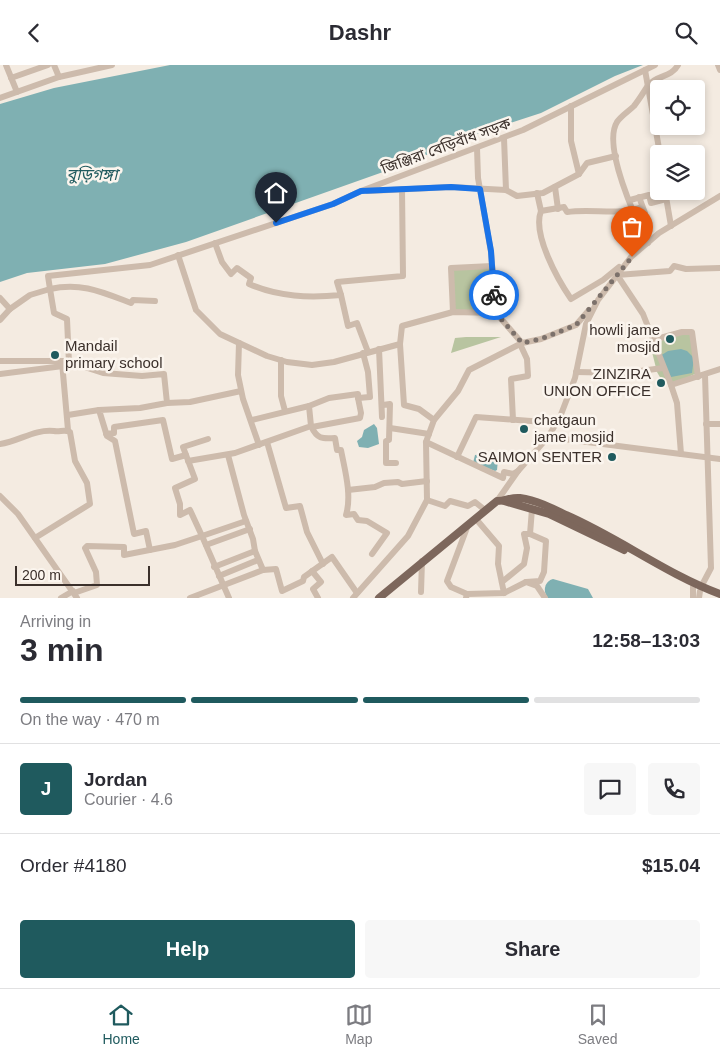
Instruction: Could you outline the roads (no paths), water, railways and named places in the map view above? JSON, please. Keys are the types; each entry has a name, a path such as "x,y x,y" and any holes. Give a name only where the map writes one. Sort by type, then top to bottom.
{"main road":[{"path":"379,598 485,510 512,497 549,507 585,523 675,575 698,591 719,598"},
{"path":"501,501 550,514 675,575"},
{"path":"698,591 720,594"}],"street":[{"path":"6,65 17,92"},
{"path":"0,73 10,76 48,65"},
{"path":"54,65 59,77"},
{"path":"0,98 59,77 112,65"},
{"name":"জিঞ্জিরা বেড়িবাঁধ সড়ক","path":"50,289 48,276 135,267 178,255 333,204 361,191 504,138 655,65"},
{"path":"648,243 630,200 616,156 614,137 616,122 643,95 654,79 671,73 678,65"},
{"path":"718,65 720,70"},
{"path":"645,70 658,145"},
{"path":"571,106 572,152 579,174"},
{"path":"504,138 506,190"},
{"path":"477,148 480,189 492,266 496,313 521,343 527,359 528,376 511,379 513,420"},
{"path":"361,191 451,187 506,190 517,195 538,193 555,187 579,174 587,163 616,156"},
{"path":"555,187 558,209"},
{"path":"358,398 370,397 365,353 357,323 348,326 338,282 403,276 402,189"},
{"path":"538,193 541,211 538,219 539,233 558,276 571,299 603,281 671,225 720,196"},
{"path":"630,200 649,195 650,199"},
{"path":"541,211 564,207 568,212 580,210 644,210 639,197"},
{"path":"650,200 651,203 662,200"},
{"path":"666,200 671,225"},
{"path":"215,243 222,262 231,274 237,268 251,278 249,284 260,289 299,298 341,295"},
{"path":"178,255 196,310 220,334 238,343 281,360 312,365 334,362 400,344"},
{"path":"190,598 263,570 276,569 282,591 303,581 304,577 332,557 355,596 408,536 427,501 426,442 434,420 458,391 469,370 521,343 541,339 576,325 632,257"},
{"path":"617,275 670,271 674,265 686,269 720,268"},
{"path":"453,311 451,268 492,266"},
{"path":"617,275 643,314 671,385 677,403 681,454"},
{"path":"0,320 10,309 30,295 68,285 80,286 131,303 133,300 155,301"},
{"path":"35,537 90,503 87,483 75,461 68,430 68,415 65,408 67,319 54,313 50,289"},
{"path":"0,298 10,309"},
{"path":"501,501 518,471 548,437 566,403 576,372 586,324 598,300"},
{"path":"434,420 419,409 404,405 400,344 402,326 453,311 496,313"},
{"path":"653,340 682,332 692,332 698,377"},
{"path":"238,343 237,358 241,391 247,414 252,420 259,445"},
{"path":"379,349 383,405 382,417"},
{"path":"281,360 281,396 285,411"},
{"path":"0,361 65,363 103,373 142,376 164,374 167,403"},
{"path":"0,374 65,363"},
{"path":"576,372 625,373 664,368"},
{"path":"671,385 720,369"},
{"path":"693,598 711,568 705,375"},
{"path":"68,415 99,410 140,408 167,403 190,402 241,391"},
{"path":"106,434 114,433 114,427 163,420 172,459 228,455 312,427 360,418 361,413 358,394 329,398 308,406 252,420"},
{"path":"383,405 390,404 390,428 384,458 386,463 396,463"},
{"path":"308,406 312,427 316,436 322,439 335,438 337,450 341,450 348,490 349,505 346,515 354,514 358,520 367,521 387,533 372,554"},
{"path":"99,410 106,434 115,441 134,534 146,531 150,550"},
{"path":"457,457 476,417 544,421"},
{"path":"706,424 720,424"},
{"path":"390,428 429,434"},
{"path":"0,444 18,441 26,435 37,431 68,430"},
{"path":"548,437 720,459"},
{"path":"208,439 183,447 196,479 175,488 180,504 180,515 190,510 229,598"},
{"path":"267,442 286,508 300,506 307,532 323,564"},
{"path":"426,442 503,478 504,473 513,474 518,471"},
{"path":"228,455 255,551 263,570"},
{"path":"348,490 375,487 384,483 398,482 402,484 427,481"},
{"path":"0,495 18,514 74,594"},
{"path":"427,501 446,506 450,501 468,506 475,502 485,510"},
{"path":"530,534 532,509"},
{"path":"476,519 499,546 498,564 504,593"},
{"path":"61,598 97,585 96,572 85,548 87,546 124,547 124,555 176,545 246,521"},
{"path":"468,525 447,581 451,587 467,596 504,593 526,582 540,581 546,557 546,541 530,534 524,534 527,548 524,564 502,582"},
{"path":"206,545 250,529"},
{"path":"214,567 255,551"},
{"path":"219,576 258,560"},
{"path":"421,592 422,561"},
{"path":"312,571 321,582 313,589 318,598"},
{"path":"526,582 537,586 546,598"}],"water":[{"name":"বুড়িগঙ্গা","path":"170,65 643,65 615,76 541,113 476,134 400,166 186,242 105,264 27,273 0,282 0,104 54,88"},
{"path":"681,349 687,351 694,358 692,373 671,377 660,356 668,351"},
{"path":"374,424 377,428 379,444 368,448 359,447 357,441 362,437 364,430"},
{"path":"481,454 498,460 497,470 495,471 473,463 475,455"},
{"path":"553,579 588,589 593,598 548,598 545,587"}],"place":[{"name":"howli jame mosjid","path":"670,339"},
{"name":"Mandail primary school","path":"55,355"},
{"name":"ZINZIRA UNION OFFICE","path":"661,383"},
{"name":"chatgaun jame mosjid","path":"524,429"},
{"name":"SAIMON SENTER","path":"612,457"}]}
